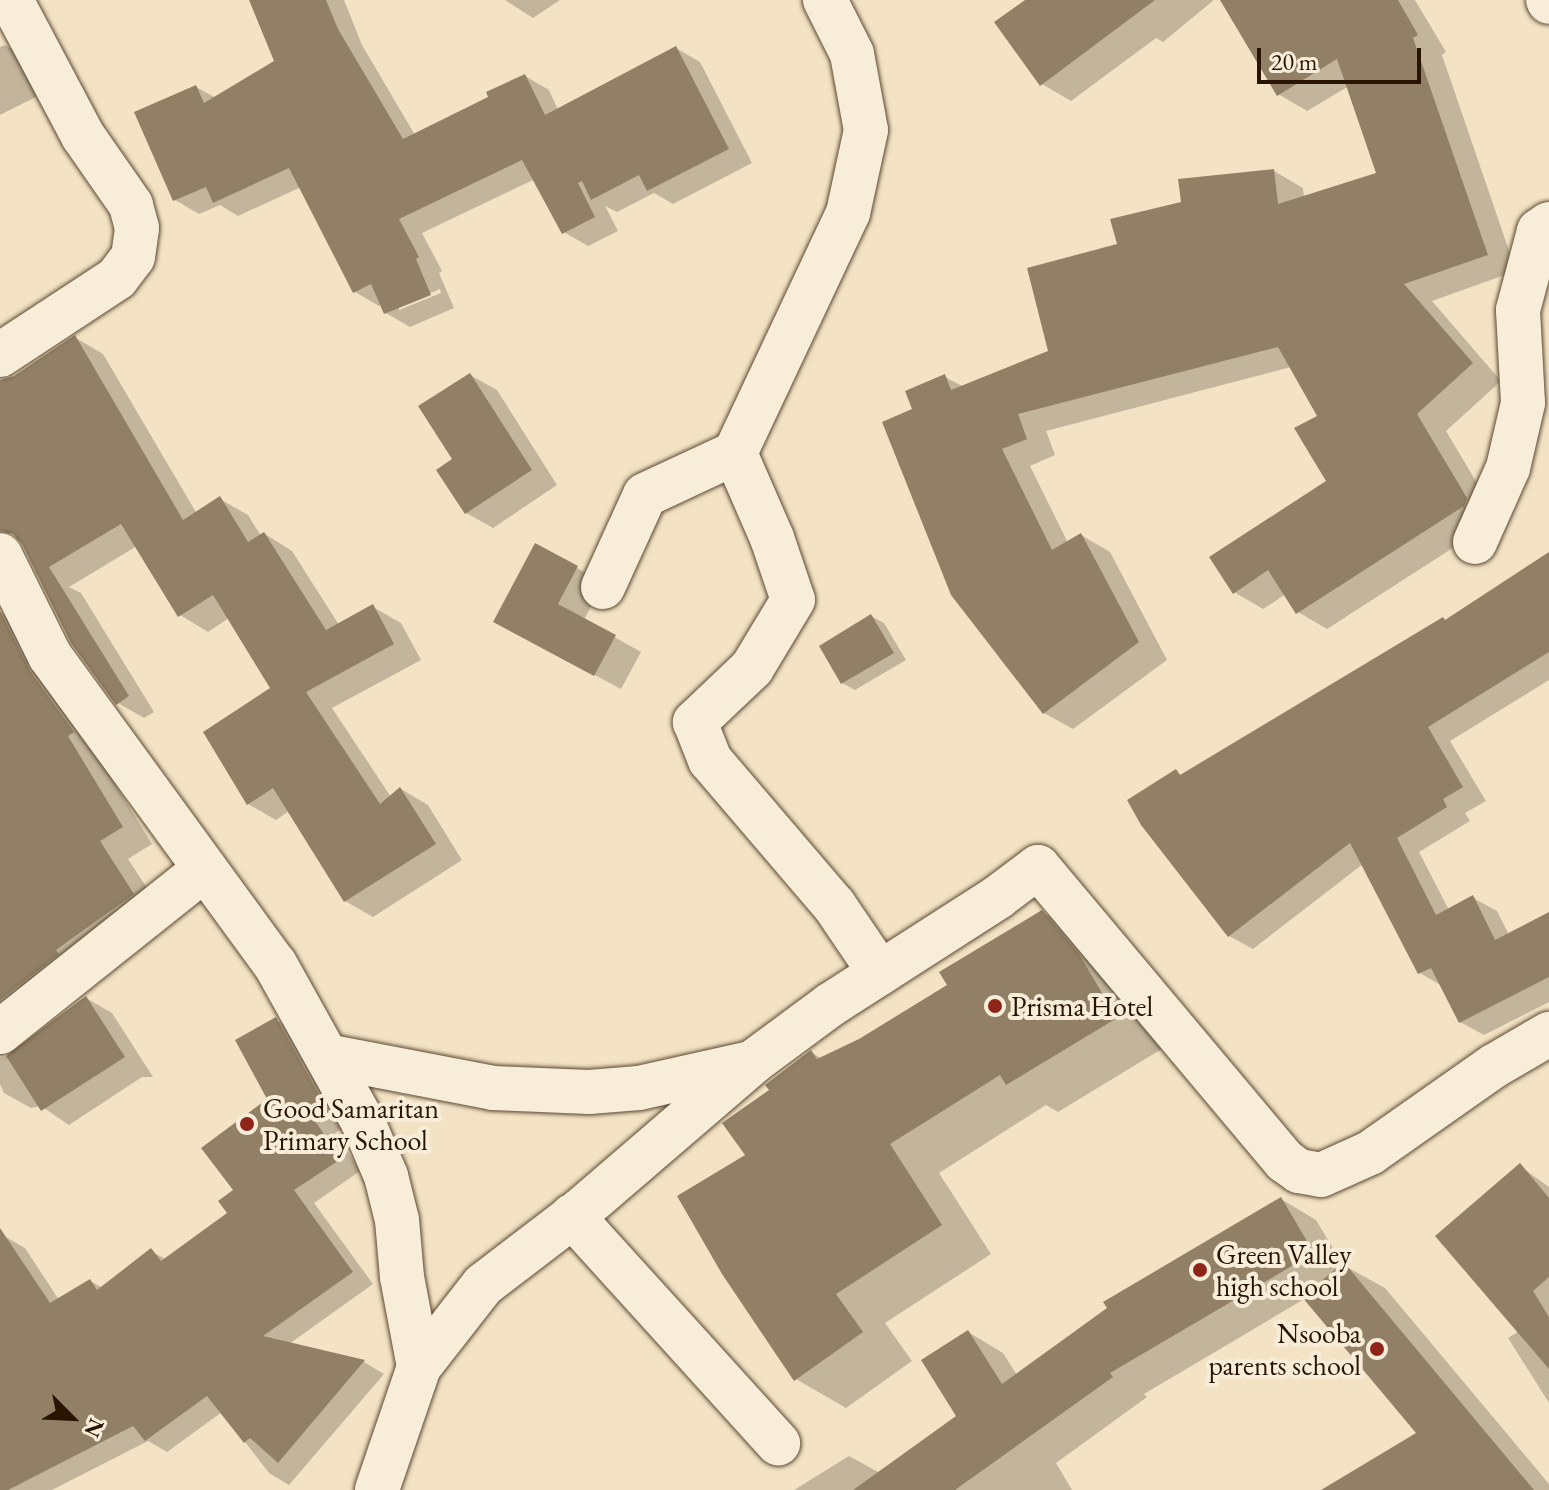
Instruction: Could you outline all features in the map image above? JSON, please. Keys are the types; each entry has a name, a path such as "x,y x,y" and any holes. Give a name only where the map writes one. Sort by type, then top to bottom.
{"street":[{"path":"0,355 117,278 133,257 137,228 131,205 83,136 11,0"},
{"path":"603,587 645,495 735,453 848,213 866,130 852,54 825,0"},
{"path":"1475,542 1508,468 1523,403 1518,310 1539,231 1549,224"},
{"path":"735,453 772,538 793,600 752,668 695,722 710,760 834,905 880,973"},
{"path":"0,555 50,656 275,964 327,1056 386,1176 397,1220 402,1277 419,1367"},
{"path":"377,1490 419,1367 483,1285 572,1216 753,1062 1038,867 1285,1161 1299,1171 1321,1175 1370,1153 1494,1066 1549,1034"},
{"path":"0,1032 204,870"},
{"path":"327,1056 493,1088 589,1092 639,1088 753,1062"},
{"path":"572,1216 778,1443"}],"building":[{"path":"249,0 326,0 338,29 403,139 488,97 486,92 525,74 545,115 676,46 729,149 647,191 639,175 591,200 582,181 578,183 595,217 562,234 522,160 399,219 419,257 416,259 431,295 384,314 371,284 353,293 289,168 213,203 206,187 173,201 134,112 196,85 204,103 274,61"},
{"path":"1025,0 1155,0 1040,86 994,22"},
{"path":"1220,0 1398,0 1418,35 1413,38 1488,255 1404,284 1473,363 1417,414 1467,498 1464,506 1296,614 1268,570 1233,594 1209,557 1326,481 1294,428 1317,416 1278,347 1018,414 1027,439 1002,449 1052,550 1081,533 1139,642 1043,714 951,595 882,422 912,409 905,391 945,374 951,390 1048,351 1027,268 1117,244 1110,219 1181,202 1178,179 1274,169 1278,204 1376,173 1337,59 1277,96"},
{"path":"75,335 183,520 220,496 248,542 264,532 326,630 373,604 394,644 306,692 380,804 400,787 436,844 344,902 273,788 247,805 203,732 270,688 213,595 178,617 121,524 49,567 129,696 116,705 71,643 22,544 13,534 0,530 0,380 14,376"},
{"path":"470,373 532,470 465,514 436,470 452,459 418,406"},
{"path":"535,543 578,566 558,604 616,635 594,676 493,622"},
{"path":"1549,552 1549,652 1428,727 1463,787 1443,799 1447,807 1397,838 1436,915 1473,895 1495,940 1549,912 1549,977 1459,1023 1431,968 1418,974 1350,843 1228,937 1141,825 1127,800 1176,769 1180,775 1443,617 1445,620"},
{"path":"0,611 30,671 74,732 68,736 123,827 100,841 134,894 56,950 59,954 0,1000"},
{"path":"871,614 894,653 841,684 819,646"},
{"path":"1042,910 1079,954 1117,1018 1006,1085 1000,1075 890,1144 942,1225 836,1294 863,1332 794,1381 722,1274 677,1196 745,1155 722,1123 769,1090 765,1085 811,1050 817,1059 859,1039 947,985 939,972"},
{"path":"86,996 125,1057 41,1111 6,1056"},
{"path":"276,1017 329,1113 315,1121 341,1159 294,1190 353,1272 263,1336 365,1360 278,1463 250,1438 244,1443 207,1396 145,1441 133,1426 8,1490 0,1490 0,1228 50,1303 90,1279 97,1290 151,1248 161,1261 227,1213 218,1201 233,1190 201,1148 267,1099 235,1040"},
{"path":"1520,1163 1549,1198 1549,1277 1533,1291 1549,1317 1549,1369 1435,1236"},
{"path":"1281,1197 1314,1253 1110,1373 1113,1377 955,1490 853,1490 956,1416 921,1360 968,1330 1002,1384 1107,1308 1103,1302"},
{"path":"1344,1262 1534,1490 1321,1490 1416,1433 1302,1297"}],"place":[{"name":"Prisma Hotel","path":"995,1006"},
{"name":"Good Samaritan Primary School","path":"247,1124"},
{"name":"Green Valley high school","path":"1200,1270"},
{"name":"Nsooba parents school","path":"1377,1349"}]}
